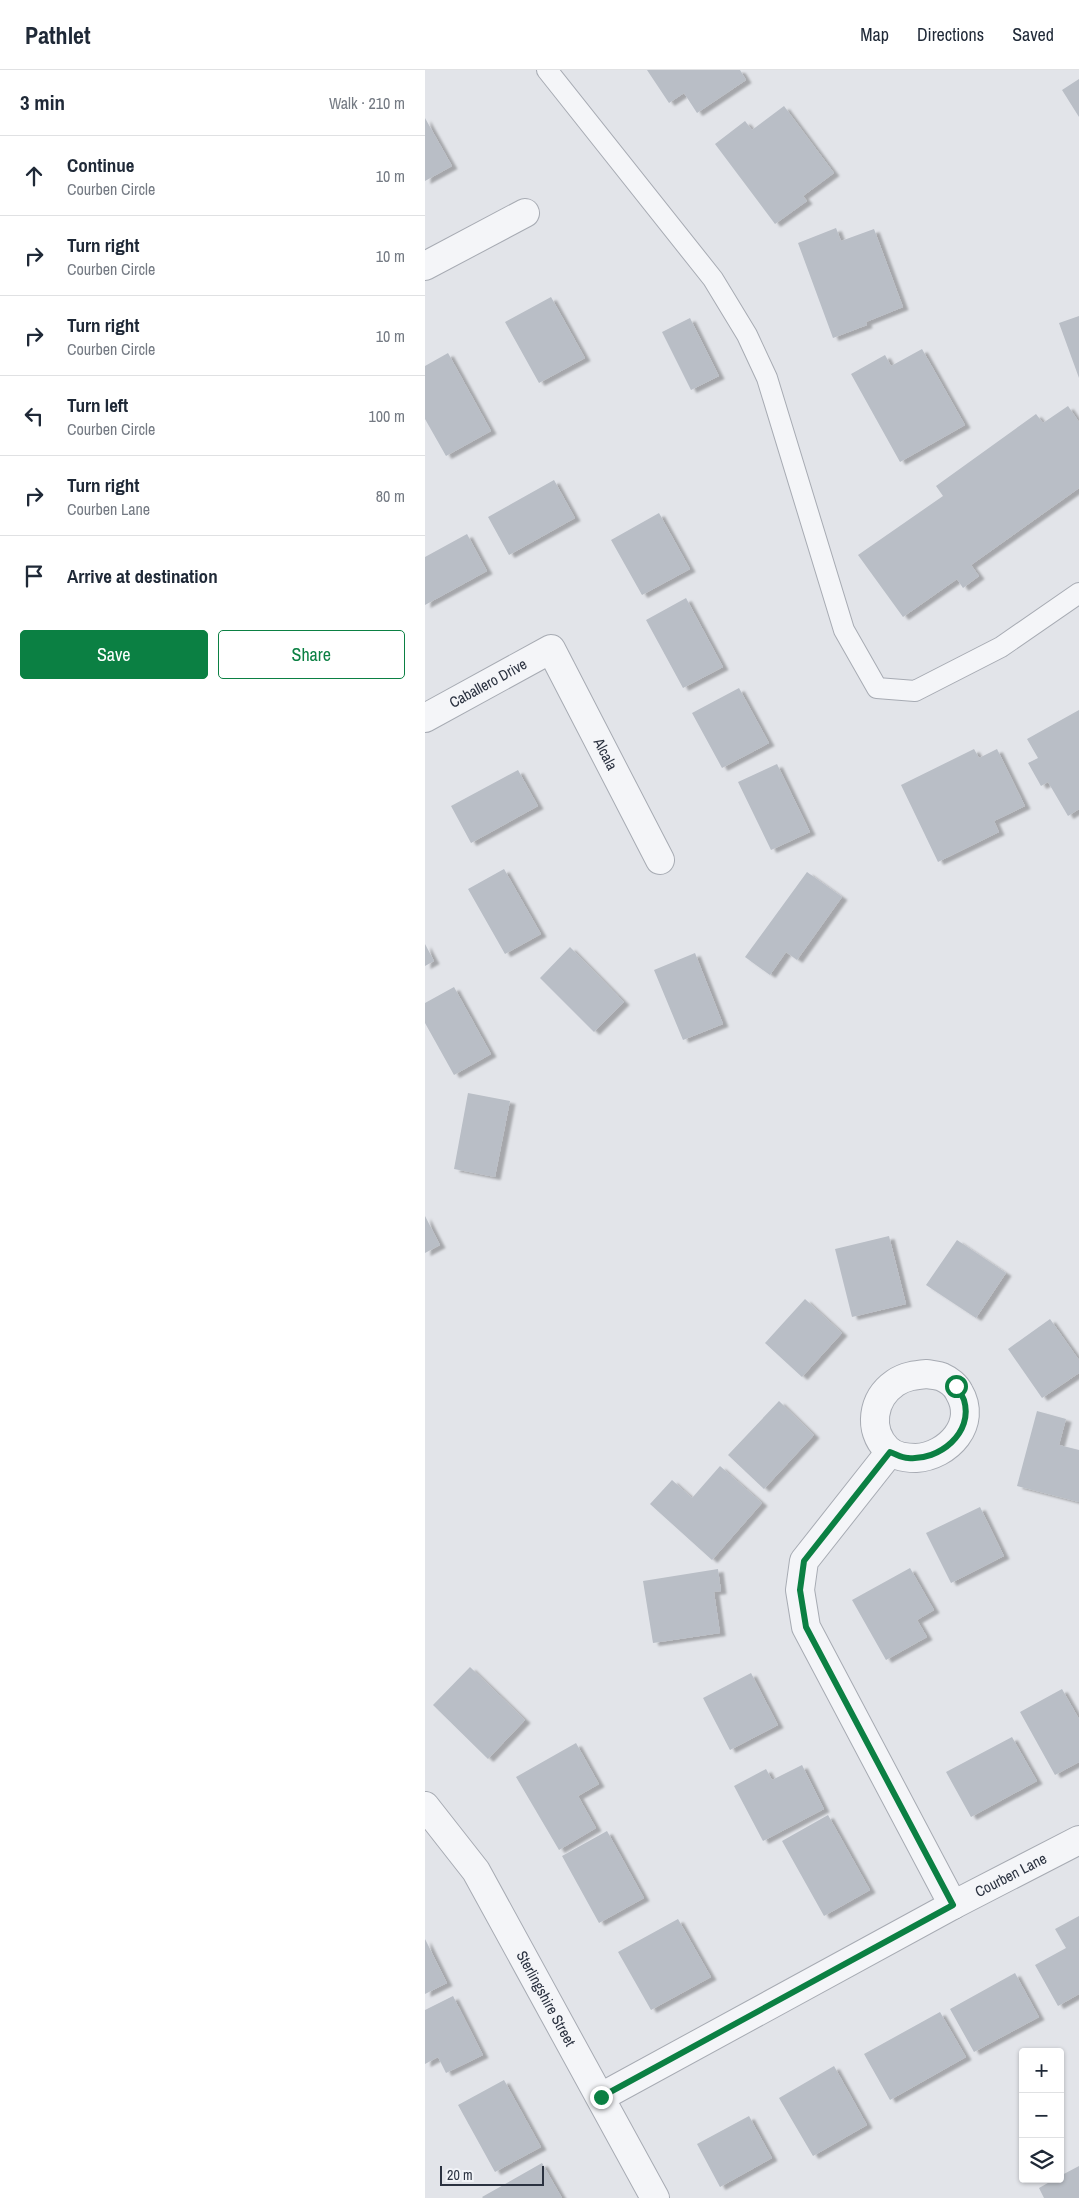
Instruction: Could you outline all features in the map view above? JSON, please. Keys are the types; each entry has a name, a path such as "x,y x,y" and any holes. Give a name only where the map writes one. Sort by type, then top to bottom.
{"street":[{"path":"425,266 525,213"},
{"name":"Caballero Drive","path":"425,718 551,648"},
{"name":"Alcala","path":"551,648 660,860"},
{"path":"890,1452 804,1561 800,1590 806,1627 953,1905"},
{"name":"Sterlingshire Street","path":"425,1806 476,1871 655,2198"},
{"name":"Courben Lane","path":"601,2097 953,1905 1079,1840"}],"lane":[{"path":"547,70 713,279 747,335 767,378 844,630 877,688 915,691 1001,647 1079,593"}],"building":[{"path":"647,70 740,70 746,80 697,113 684,93 669,103"},
{"path":"1079,79 1079,117 1062,90"},
{"path":"784,106 834,173 803,196 807,201 775,224 715,144 745,121 752,130"},
{"path":"425,118 452,166 425,181"},
{"path":"836,228 841,241 874,229 903,307 866,322 867,325 833,338 798,243"},
{"path":"551,297 585,358 539,383 505,322"},
{"path":"1079,316 1079,378 1059,323"},
{"path":"690,318 719,376 691,390 662,332"},
{"path":"922,349 965,425 900,462 851,374 885,355 891,366"},
{"path":"448,353 491,431 446,456 425,419 425,366"},
{"path":"1068,406 1079,422 1079,488 971,565 979,576 963,588 957,579 903,617 858,555 943,496 936,486 1036,414 1043,423"},
{"path":"554,480 575,518 509,555 488,517"},
{"path":"659,513 690,569 642,595 611,540"},
{"path":"467,534 487,571 425,605 425,557"},
{"path":"686,598 723,667 683,688 646,620"},
{"path":"739,688 769,743 722,768 692,713"},
{"path":"1079,710 1079,809 1068,816 1048,782 1041,786 1028,763 1038,758 1027,739"},
{"path":"974,749 979,758 997,749 1025,806 994,821 999,832 938,862 901,785"},
{"path":"777,764 810,832 771,850 738,782"},
{"path":"518,770 538,806 471,843 451,806"},
{"path":"504,869 541,934 505,954 468,889"},
{"path":"807,872 842,897 797,960 786,952 770,975 745,957"},
{"path":"425,944 434,961 425,966"},
{"path":"570,947 624,1002 594,1032 540,978"},
{"path":"695,953 723,1024 683,1040 654,970"},
{"path":"454,987 491,1054 454,1075 425,1023 425,1003"},
{"path":"468,1093 510,1101 495,1177 454,1169"},
{"path":"425,1216 440,1245 425,1253"},
{"path":"889,1236 906,1304 852,1317 835,1249"},
{"path":"957,1240 1006,1273 976,1318 926,1285"},
{"path":"805,1299 842,1333 802,1377 765,1343"},
{"path":"1050,1319 1079,1360 1079,1373 1042,1398 1008,1349"},
{"path":"779,1401 814,1435 764,1489 728,1455"},
{"path":"1037,1411 1066,1419 1059,1445 1079,1450 1079,1502 1017,1486"},
{"path":"720,1466 762,1503 712,1560 650,1504 672,1480 692,1498"},
{"path":"980,1507 1004,1556 951,1583 926,1533"},
{"path":"910,1568 934,1610 917,1620 927,1637 886,1660 852,1600"},
{"path":"718,1569 721,1591 714,1592 720,1633 653,1643 643,1581"},
{"path":"470,1667 525,1720 488,1759 433,1705"},
{"path":"751,1673 778,1725 730,1750 703,1698"},
{"path":"1062,1689 1079,1719 1079,1762 1055,1775 1020,1712"},
{"path":"1012,1737 1037,1781 971,1817 946,1772"},
{"path":"576,1743 599,1784 578,1796 596,1828 559,1850 516,1777"},
{"path":"802,1765 824,1809 763,1841 734,1786 766,1769 772,1780"},
{"path":"828,1815 870,1890 824,1916 782,1841"},
{"path":"607,1831 644,1898 599,1923 562,1856"},
{"path":"1079,1916 1079,1994 1058,2006 1035,1965 1066,1948 1055,1929"},
{"path":"678,1919 711,1977 651,2010 618,1952"},
{"path":"425,1939 447,1983 425,1994"},
{"path":"1015,1973 1039,2017 974,2052 950,2009"},
{"path":"453,1996 483,2055 446,2073 438,2057 425,2064 425,2010"},
{"path":"940,2012 966,2057 890,2100 864,2054"},
{"path":"834,2066 867,2125 813,2156 779,2098"},
{"path":"504,2080 541,2147 495,2172 458,2105"},
{"path":"749,2116 772,2158 720,2187 697,2144"},
{"path":"542,2163 562,2198 482,2197"},
{"path":"1079,2166 1079,2198 1044,2198 1039,2188 1048,2183 1064,2183 1064,2174"}],"route":[{"path":"601,2097 953,1905 806,1627 800,1590 804,1561 890,1452 907,1458 927,1457 946,1449 960,1433 966,1415 964,1400 956,1386"}]}
